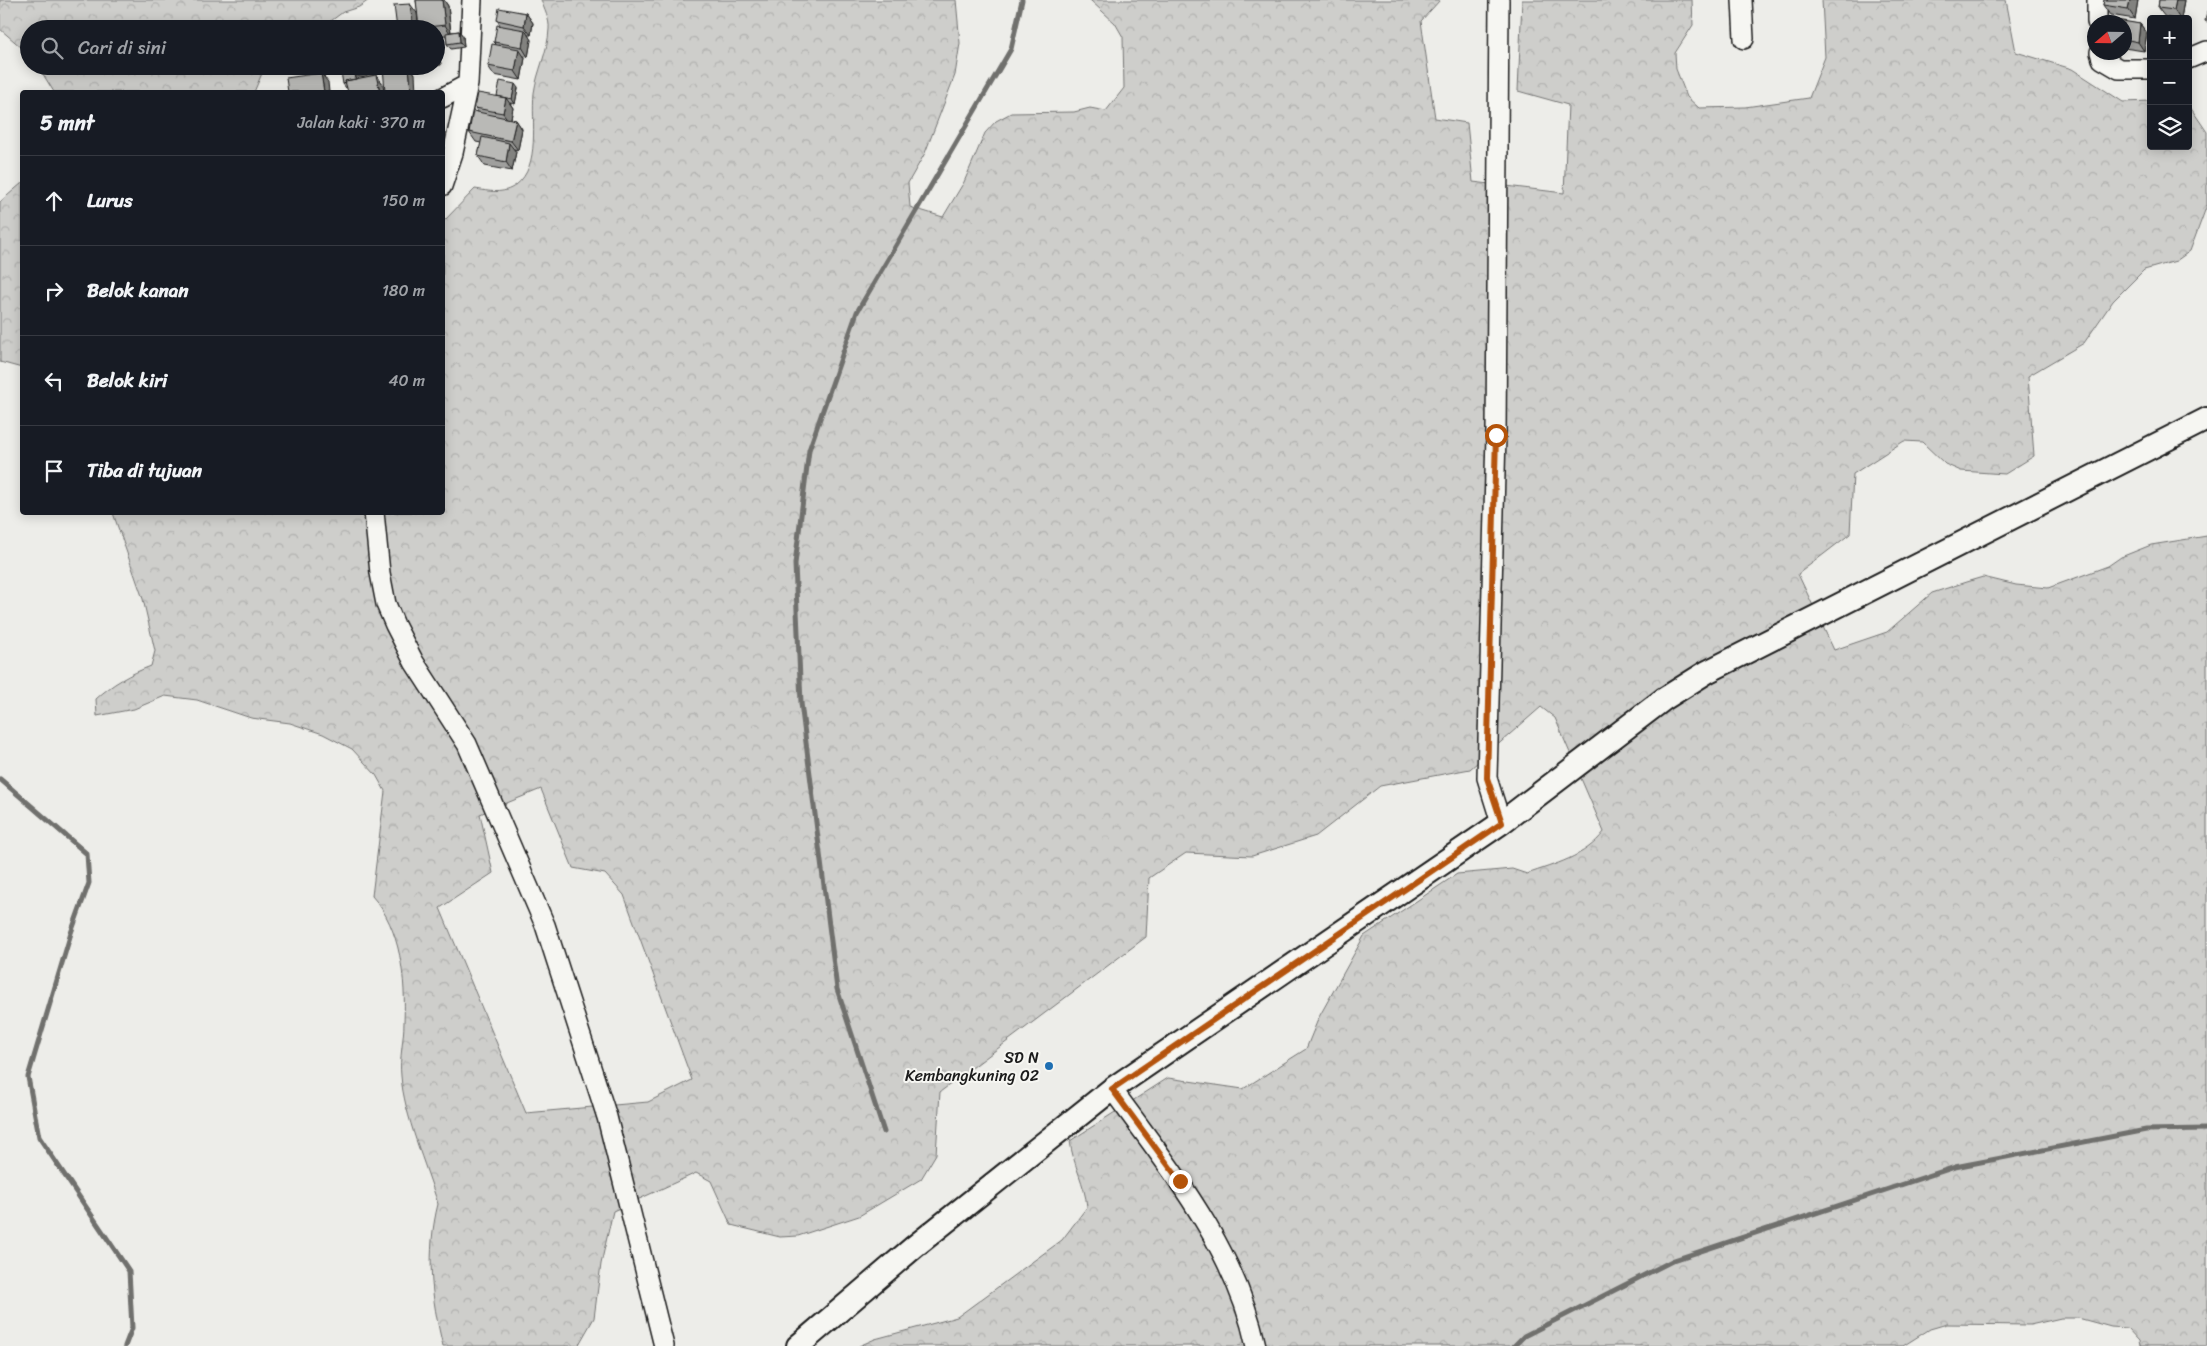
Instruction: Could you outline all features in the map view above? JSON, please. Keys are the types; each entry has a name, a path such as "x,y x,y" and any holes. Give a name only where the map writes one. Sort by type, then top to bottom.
{"street":[{"path":"445,177 453,153 468,84 472,0"},
{"path":"1499,0 1496,435 1487,778 1502,823"},
{"path":"1742,0 1744,39"},
{"path":"2096,0 2097,15"},
{"path":"2192,57 2207,50"},
{"path":"2104,60 2119,69 2147,69"},
{"path":"334,75 338,90"},
{"path":"445,96 468,84"},
{"path":"798,1346 914,1247 1112,1089 1502,823 1664,699 1707,672 2207,419"},
{"path":"374,515 380,573 386,604 414,662 467,744 545,925 607,1117 664,1346"},
{"path":"1112,1089 1180,1181 1231,1268 1244,1297 1256,1346"}],"green space":[{"path":"0,0 369,0 359,7 343,12 332,20 20,20 20,46 0,29"},
{"path":"541,0 956,0 960,43 955,75 925,153 908,183 910,207 943,217 964,182 985,133 996,121 1011,113 1074,112 1090,108 1106,111 1124,88 1123,37 1115,23 1090,0 1440,0 1421,21 1435,118 1467,123 1473,182 1564,193 1568,105 1518,91 1522,0 1692,0 1693,25 1675,53 1676,69 1687,97 1699,108 1745,107 1809,98 1825,57 1822,0 2006,0 2016,52 2072,69 2123,102 2147,101 2147,150 2192,150 2192,110 2207,132 2207,205 2190,251 2176,261 2144,270 2113,301 2084,343 2028,376 2034,456 2005,474 1961,471 1945,464 1922,442 1904,441 1853,474 1850,534 1798,574 1834,650 1887,632 1932,593 1966,582 1983,577 2016,585 2048,588 2108,566 2121,557 2151,545 2207,536 2207,1346 2140,1346 2139,1341 2127,1328 2111,1327 2078,1318 2061,1318 2030,1325 1947,1324 1930,1329 1903,1346 859,1346 875,1339 957,1317 1062,1240 1087,1207 1070,1141 1168,1078 1243,1089 1306,1049 1319,1017 1364,936 1457,874 1512,869 1527,874 1569,859 1596,841 1604,832 1555,718 1541,707 1470,769 1380,786 1316,836 1252,856 1186,853 1149,878 1146,937 940,1092 936,1154 921,1179 859,1216 798,1236 780,1237 731,1225 711,1181 696,1173 613,1211 601,1264 594,1318 578,1346 443,1346 435,1310 431,1257 434,1222 438,1204 406,1107 401,1076 404,989 400,955 390,923 372,896 385,791 376,775 352,749 323,734 290,723 251,718 197,700 165,696 134,709 97,716 96,699 122,680 151,666 155,651 143,599 114,515 445,515 445,220 475,189 496,192 506,190 516,185 524,177 532,155 534,93 547,46 549,26","holes":["541,789 573,868 605,874 624,895 692,1080 648,1102 526,1113 440,908 493,873 480,814"]},
{"path":"44,75 261,75 255,90 53,90"},
{"path":"20,185 20,367 0,362 0,202"}],"building":[{"path":"416,0 442,0 444,20 418,20"},
{"path":"2104,0 2130,0 2128,9 2103,5"},
{"path":"2159,0 2176,0 2174,10 2158,8"},
{"path":"410,4 412,20 396,20 394,5"},
{"path":"499,8 526,13 524,26 497,20"},
{"path":"2132,23 2140,24 2138,42 2132,41"},
{"path":"497,25 525,30 522,47 494,42"},
{"path":"459,31 460,42 447,44 446,33"},
{"path":"492,44 519,49 515,71 488,66"},
{"path":"321,75 324,90 288,90 286,78"},
{"path":"342,75 355,75 356,79 345,81 346,83 343,84"},
{"path":"376,75 380,90 347,90 345,81"},
{"path":"384,75 410,75 411,90 385,90"},
{"path":"500,81 515,84 512,99 497,96"},
{"path":"478,93 506,98 503,113 475,108"},
{"path":"473,111 516,120 511,141 469,132"},
{"path":"482,137 509,143 506,162 478,156"}],"waterway":[{"path":"884,1132 837,989 801,703 795,564 809,450 857,312 1011,49 1022,0"},
{"path":"0,779 87,854 89,883 71,933 28,1077 39,1137 129,1271 132,1328 125,1346"},
{"path":"1514,1346 1524,1336 1674,1260 1955,1167 2146,1130 2207,1129"}],"place":[{"name":"SD N Kembangkuning 02","path":"1049,1066"}],"route":[{"path":"1180,1181 1112,1089 1502,823 1489,790 1487,778 1496,435"}]}
